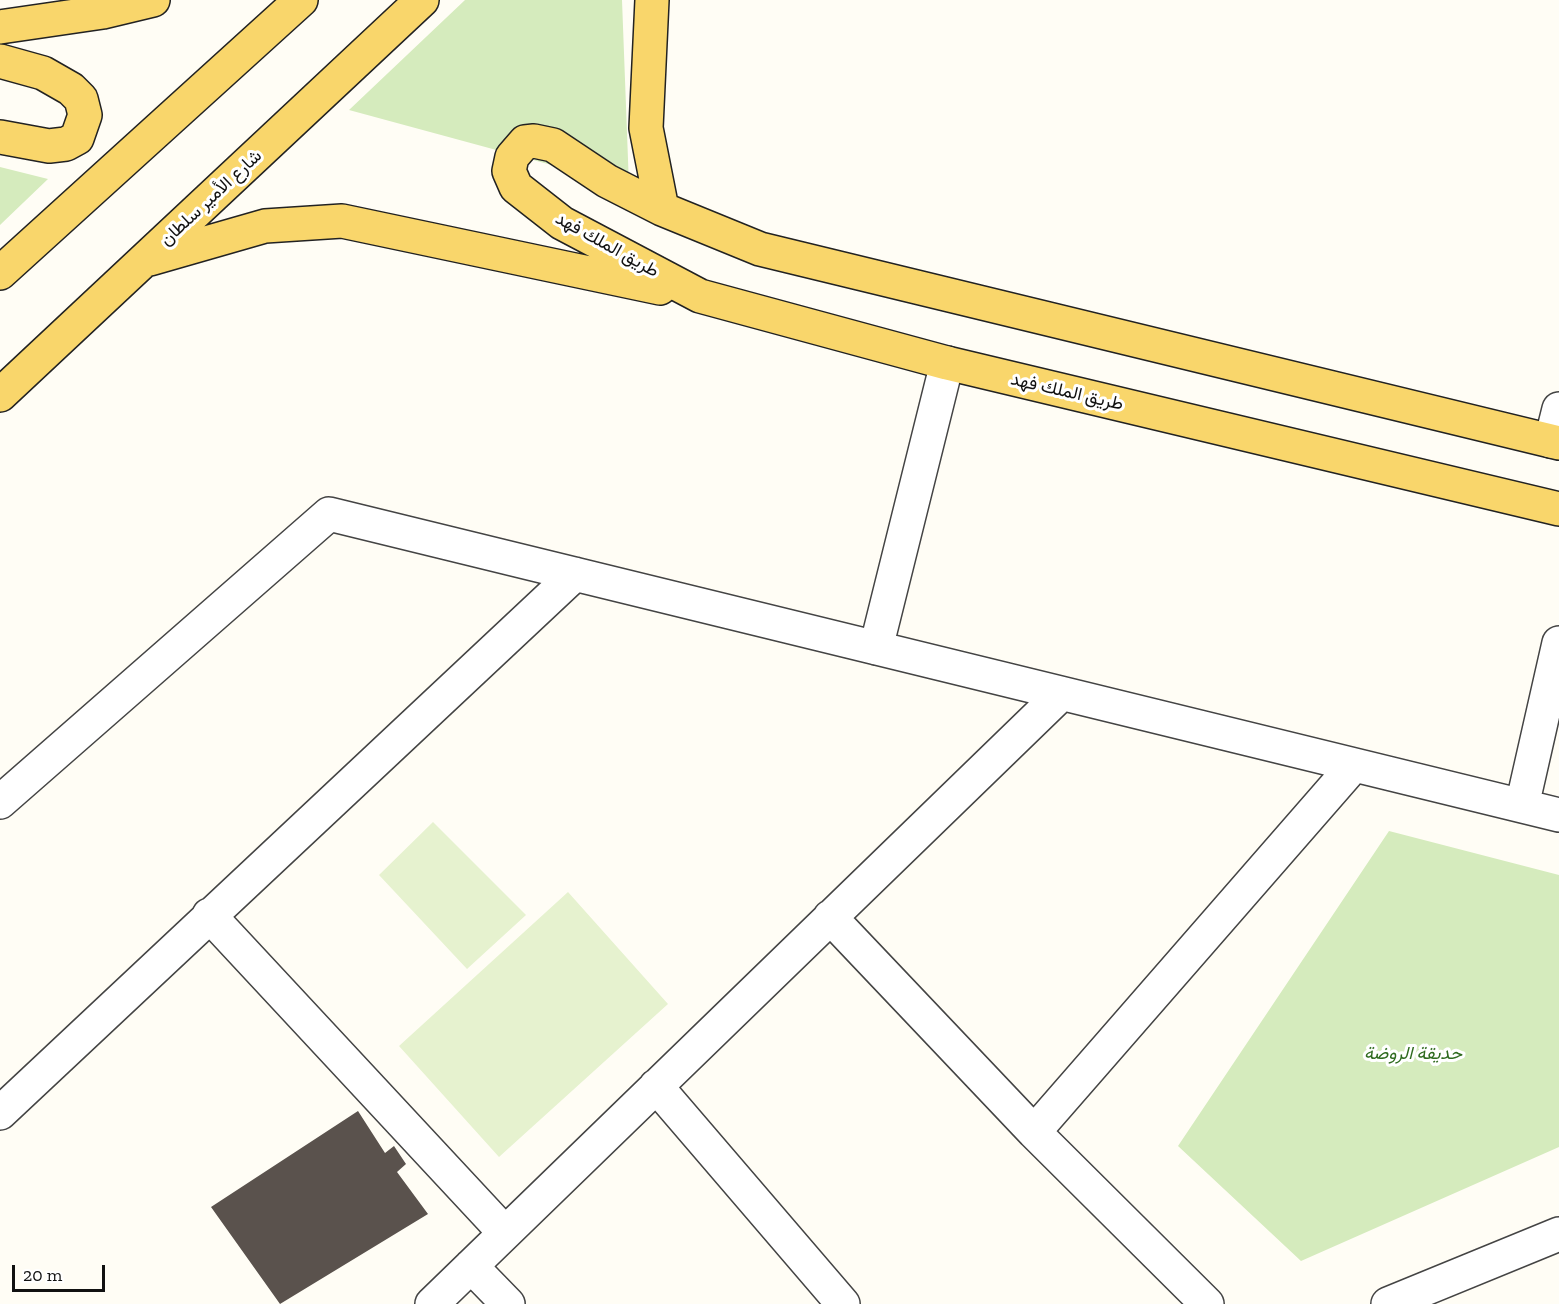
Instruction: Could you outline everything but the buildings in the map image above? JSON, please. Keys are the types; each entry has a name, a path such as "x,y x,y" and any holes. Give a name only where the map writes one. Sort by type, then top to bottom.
{"main road":[{"path":"0,27 103,12 153,0"},
{"path":"0,273 301,0"},
{"name":"شارع الأمير سلطان","path":"0,395 422,0"},
{"path":"652,0 646,128 662,209"},
{"path":"0,62 43,73 71,89 81,99 85,115 77,138 66,144 49,146 0,137"},
{"name":"طريق الملك فهد","path":"1555,442 760,249 662,209 607,181 553,145 534,141 525,142 512,158 509,171 516,187 561,223 700,296 947,363 1559,509"},
{"path":"144,260 265,226 342,221 700,296"}],"street":[{"path":"876,648 947,363"},
{"path":"1555,442 1559,409"},
{"path":"0,802 328,514 1559,815"},
{"path":"0,1113 575,574"},
{"path":"1522,806 1559,643"},
{"path":"432,1304 1061,694"},
{"path":"1034,1132 1354,765"},
{"path":"209,915 505,1233"},
{"path":"830,917 1034,1132 1207,1304"},
{"path":"656,1086 843,1304"},
{"path":"1388,1304 1559,1234"},
{"path":"471,1266 508,1304"}],"green space":[{"path":"465,0 622,0 629,186 349,110"},
{"path":"0,167 48,179 0,225"},
{"path":"433,822 526,915 467,969 379,875"},
{"name":"حديقة الروضة","path":"1389,831 1559,875 1559,1147 1301,1261 1178,1146"},
{"path":"568,892 668,1004 499,1157 399,1046"}]}
